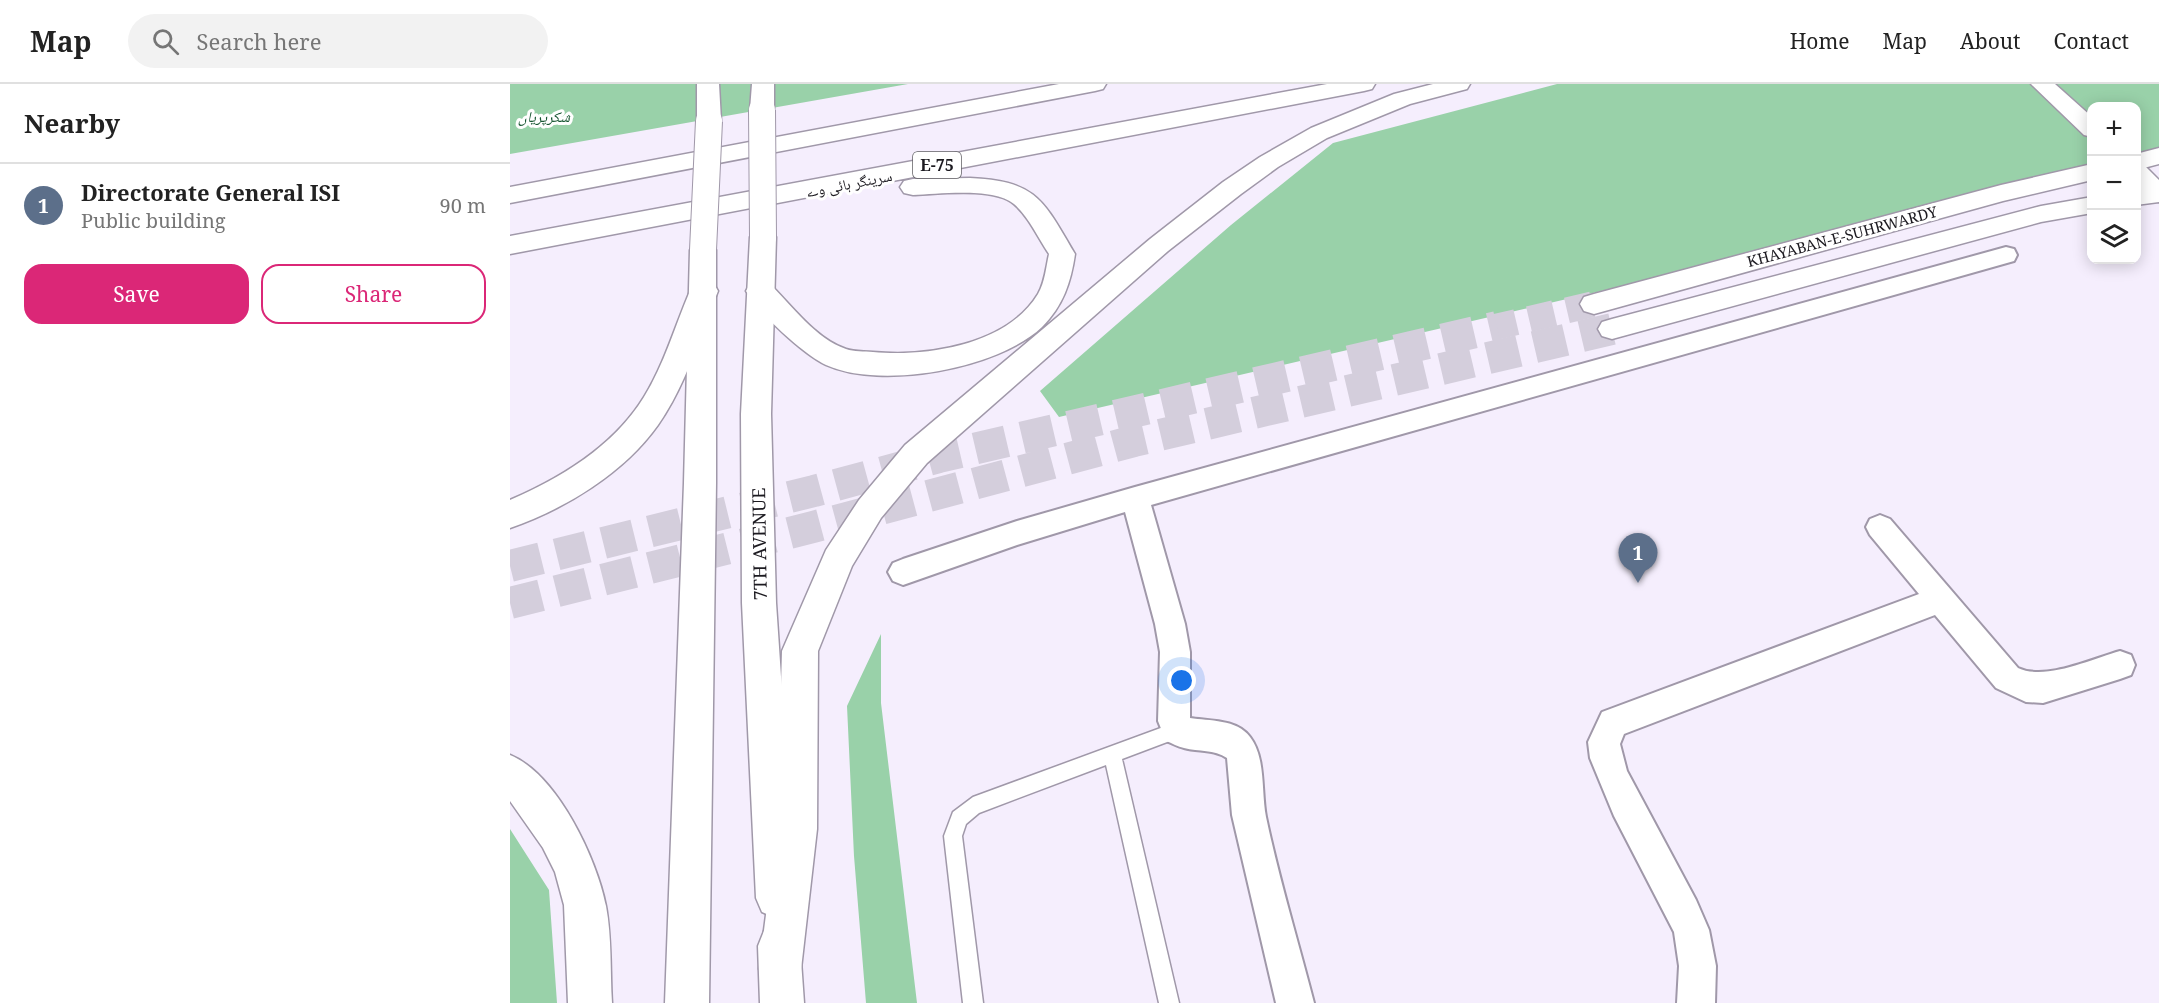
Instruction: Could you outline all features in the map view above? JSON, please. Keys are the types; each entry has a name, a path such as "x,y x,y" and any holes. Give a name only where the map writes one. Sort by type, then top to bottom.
{"main road":[{"path":"687,1003 704,291 703,250 709,121 708,84"},
{"name":"7TH AVENUE","path":"763,84 763,237 756,414 759,603 782,1003"},
{"path":"842,132 981,84"},
{"path":"510,195 1095,84"},
{"name":"سرینگر ہائی وے","path":"510,245 805,192 1133,126 1364,84"},
{"path":"780,969 798,829 800,651 838,560 870,509 916,454 1159,245 1232,188 1269,162 1319,133 1402,99 1459,84"},
{"path":"2042,84 2087,126"},
{"path":"2141,161 2159,156"},
{"name":"KHAYABAN-E-SUHRWARDY","path":"1594,304 2001,193 2087,173"},
{"path":"2141,177 2159,194"},
{"path":"510,182 569,185"},
{"path":"760,291 804,333 838,358 882,365 909,365 946,361 987,346 1016,331 1047,303 1058,282 1062,254 1021,195 991,187 966,184 805,192"},
{"path":"2141,196 2159,194"},
{"name":"KHAYABAN-E-SUHRWARDY","path":"1612,329 2040,214 2087,206"},
{"path":"510,256 556,236"},
{"path":"510,515 553,495 587,473 627,441 648,415 662,390 704,291"},
{"path":"510,774 528,790 566,849 585,906 590,1003"}],"street":[{"path":"903,572 1017,533 1135,498 2006,255"},
{"path":"1135,498 1170,624 1175,652 1174,721 1177,730 1184,733 1226,738 1239,747 1243,758 1249,815 1296,1003"},
{"path":"1880,527 1939,600 2007,678 2026,687 2043,688 2120,665"},
{"path":"1696,1003 1699,975 1692,932 1663,871 1611,775 1603,745 1613,723 1939,600"}],"lane":[{"path":"973,1003 953,836 959,818 973,806 1177,730"},
{"path":"1113,753 1169,1003"}],"green space":[{"name":"شکرپریاں","path":"510,84 908,84 510,154"},
{"path":"1557,84 2159,84 2159,156 2141,161 2141,102 2087,102 2087,175 1971,205 1059,417 1040,391 1231,225 1333,143"},
{"path":"881,634 881,703 917,1003 866,1003 854,856 847,706"},
{"path":"510,829 549,890 557,1003 510,1003"}],"tunnel":[{"path":"1491,328 1594,304"},
{"path":"510,566 814,491 939,457 1497,327"},
{"path":"510,603 813,527 1134,441 1612,329"}],"place":[{"name":"Directorate General ISI","path":"1638,583"}]}
